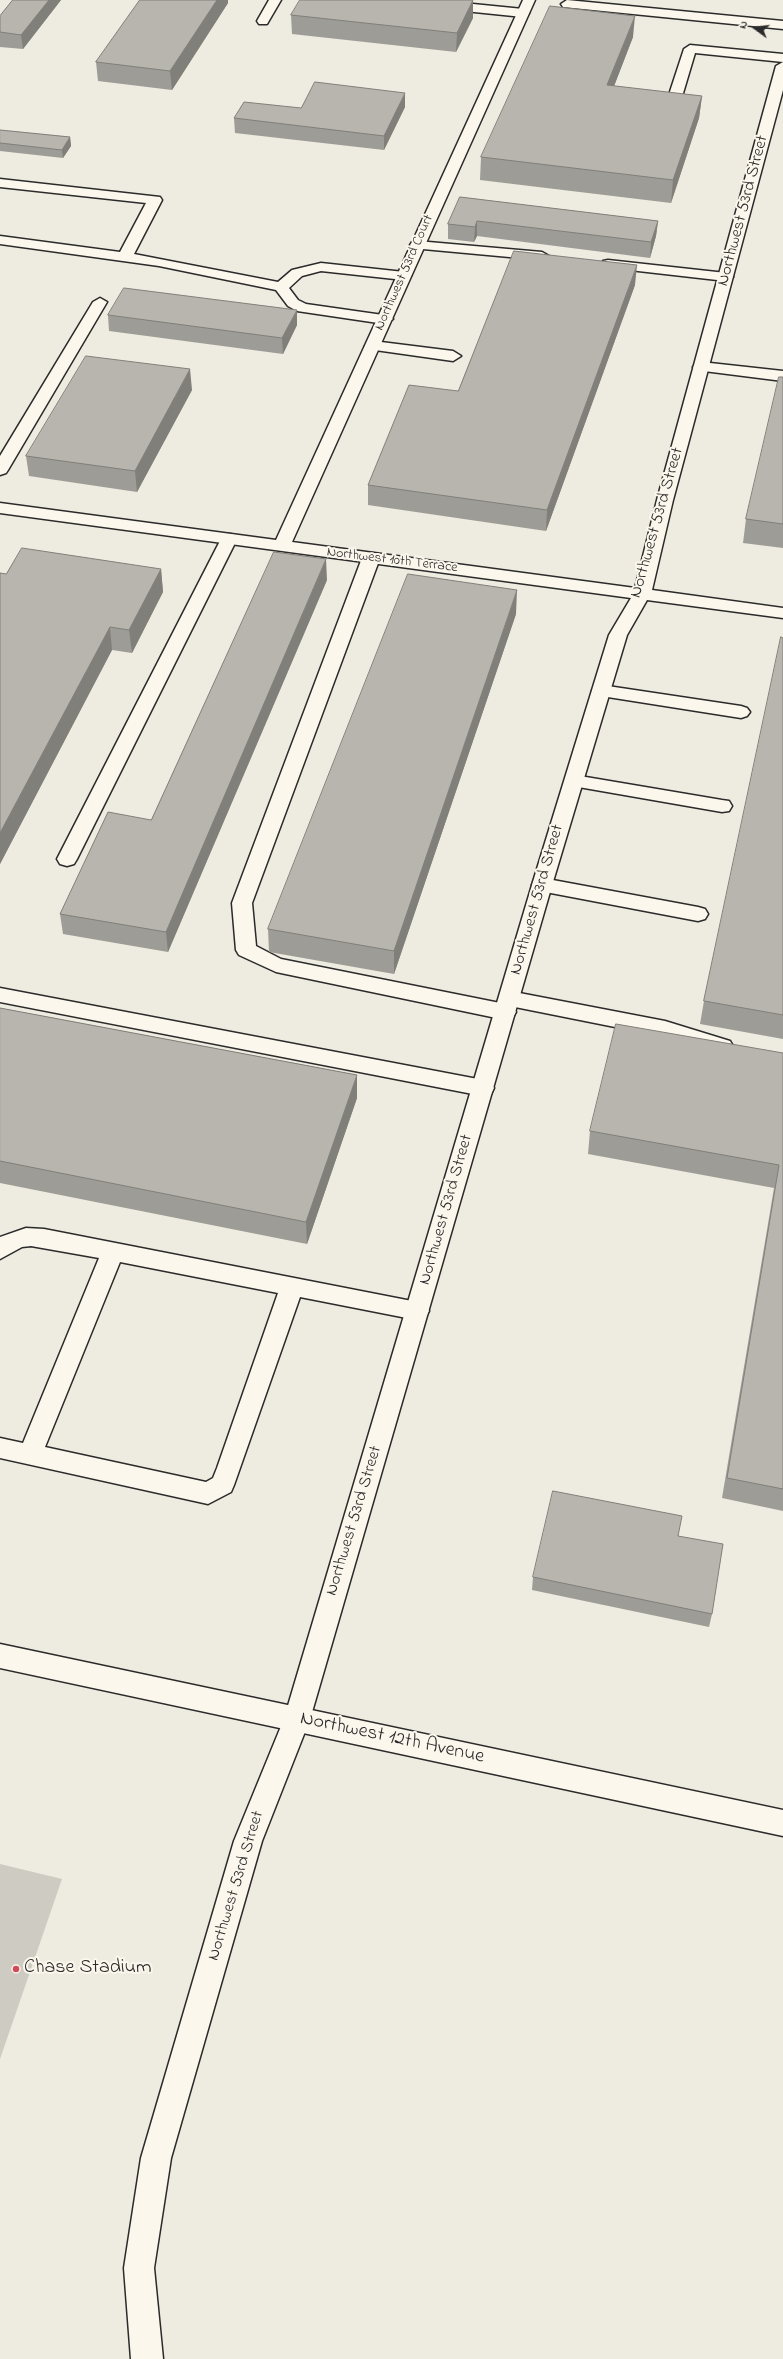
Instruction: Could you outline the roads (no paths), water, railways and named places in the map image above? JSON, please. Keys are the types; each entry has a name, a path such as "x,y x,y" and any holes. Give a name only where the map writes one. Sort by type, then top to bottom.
{"street":[{"path":"263,21 275,0"},
{"path":"396,0 526,7"},
{"path":"567,4 783,25"},
{"name":"Northwest 53rd Court","path":"282,546 526,7"},
{"path":"671,110 690,49 783,58"},
{"name":"Northwest 53rd Street","path":"147,2359 139,2268 156,2158 248,1841 297,1719 508,1005 542,885 618,635 642,594 701,367 779,96 783,66"},
{"path":"0,183 155,200 125,257"},
{"path":"0,240 159,262 281,287 293,303 302,308 385,318"},
{"path":"417,245 560,258"},
{"path":"591,262 726,278"},
{"path":"281,287 297,273 321,266 404,276"},
{"path":"0,470 100,302"},
{"path":"373,346 453,356"},
{"path":"701,367 783,376"},
{"name":"Northwest 10th Terrace","path":"0,508 783,613"},
{"path":"68,859 229,539"},
{"path":"371,558 242,902 246,950 276,965 508,1005 665,1029 739,1050"},
{"path":"601,691 741,712"},
{"path":"574,781 722,806"},
{"path":"542,885 698,914"},
{"path":"0,995 483,1088"},
{"path":"0,1250 22,1236 44,1238 417,1312"},
{"path":"30,1455 114,1252"},
{"path":"0,1448 208,1494 222,1485 292,1286"},
{"name":"Northwest 12th Avenue","path":"0,1656 783,1823"}],"place":[{"name":"Chase Stadium","path":"16,1969"}]}
